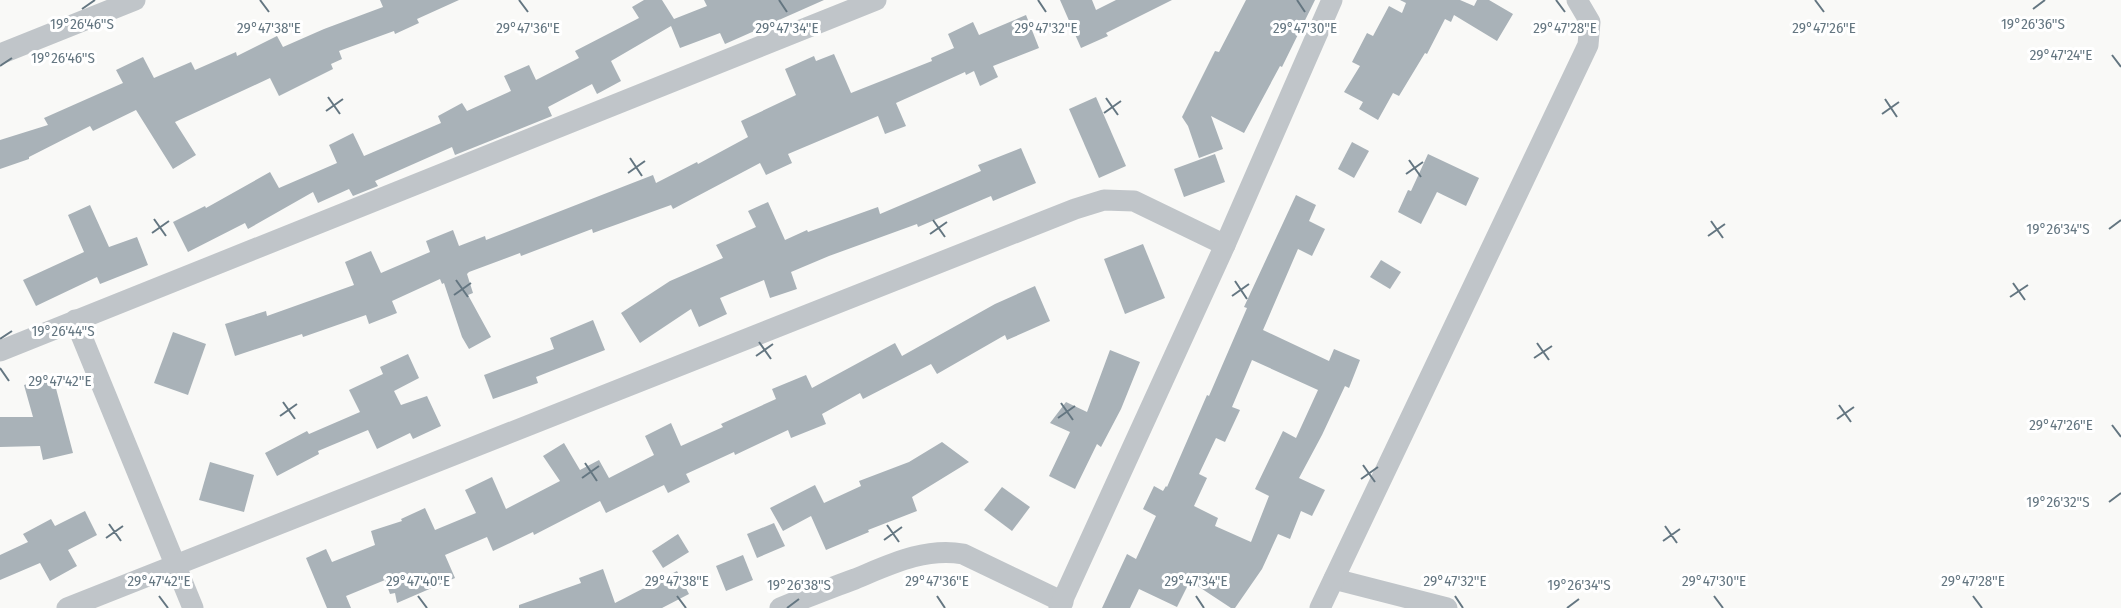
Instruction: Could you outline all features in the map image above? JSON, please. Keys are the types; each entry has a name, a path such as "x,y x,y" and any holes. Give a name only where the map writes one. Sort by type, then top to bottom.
{"street":[{"path":"0,54 135,0"},
{"path":"0,351 876,0"},
{"path":"780,608 907,558 935,552 963,554 1061,605 1225,245 1332,0"},
{"path":"1320,608 1588,45 1590,22 1577,0"},
{"path":"67,608 1053,218 1104,200 1134,201 1225,245"},
{"path":"75,320 193,608"},
{"path":"1334,579 1447,608"}],"building":[{"path":"380,0 459,0 417,19 419,23 395,34 394,31 339,51 342,59 331,64 333,69 279,96 270,78 175,122 196,155 173,169 136,110 93,131 90,126 29,159 0,169 0,140 48,125 44,118 123,83 116,70 143,57 154,78 191,62 195,70 236,52 237,56 277,36 283,47 383,7"},
{"path":"644,0 662,0 674,19 707,6 704,0 824,0 725,44 720,33 680,48 671,26 611,61 621,81 597,94 592,84 548,107 552,116 455,155 452,147 375,181 378,186 353,196 349,189 318,203 313,192 248,229 245,223 188,252 173,222 205,206 206,208 270,172 279,188 337,163 329,145 353,133 364,156 441,123 438,116 462,103 467,111 511,91 504,76 529,65 536,80 579,58 575,51 639,18 632,7"},
{"path":"1060,0 1092,0 1096,10 1116,0 1172,0 1106,33 1108,36 1081,48"},
{"path":"1246,0 1315,0 1282,67 1280,66 1244,133 1211,116 1223,149 1199,158 1188,126 1182,117 1215,51 1219,52"},
{"path":"1400,0 1460,0 1474,6 1477,0 1489,0 1513,14 1497,41 1454,15 1451,22 1445,19 1427,54 1425,53 1399,96 1393,93 1378,120 1359,109 1363,102 1344,92 1360,66 1352,62 1367,33 1373,36 1389,6 1402,13 1406,3"},
{"path":"1026,15 1039,48 993,66 998,77 980,86 974,71 966,75 965,72 896,103 906,126 885,134 878,116 788,154 792,163 766,175 760,163 673,209 671,205 593,233 592,229 521,256 520,253 469,272 467,274 473,293 468,295 491,337 469,349 462,337 444,283 442,284 440,279 392,301 397,313 369,324 366,315 303,337 302,334 235,356 225,324 266,311 267,316 354,285 345,262 371,251 381,273 430,252 426,241 453,230 459,246 485,236 486,240 653,175 656,183 697,162 698,164 748,137 741,121 796,95 785,69 814,56 816,61 834,54 851,93 932,61 931,58 954,48 948,34 973,22 979,35"},
{"path":"1096,97 1126,166 1099,178 1069,109"},
{"path":"1352,142 1369,151 1354,178 1338,169"},
{"path":"1021,148 1036,183 993,201 991,196 918,227 917,224 791,272 797,289 770,298 764,280 720,298 727,314 699,327 691,309 640,343 621,313 670,281 723,258 716,245 756,227 748,211 768,202 785,240 807,230 808,232 878,207 880,214 981,171 978,165"},
{"path":"1215,154 1225,182 1184,197 1174,169"},
{"path":"1428,154 1479,178 1466,206 1437,192 1421,224 1398,212 1408,190 1411,191"},
{"path":"1296,195 1316,205 1309,221 1325,229 1312,256 1298,249 1263,330 1329,361 1334,349 1360,360 1349,388 1345,386 1299,478 1325,490 1312,516 1301,511 1290,539 1278,534 1262,569 1235,608 1231,608 1190,581 1177,607 1139,589 1130,608 1102,608 1127,554 1136,559 1156,516 1143,509 1154,486 1163,491 1167,487 1247,308 1244,307","holes":["1252,360 1318,390 1296,438 1283,431 1255,489 1269,496 1251,542 1215,526 1218,518 1194,506 1207,478 1199,474 1216,438 1225,442 1240,410 1232,407"]},
{"path":"90,205 109,247 137,237 148,265 100,284 97,277 36,306 23,280 84,252 68,215"},
{"path":"1143,244 1165,298 1125,314 1104,259"},
{"path":"1381,260 1401,272 1390,289 1370,277"},
{"path":"1035,286 1050,321 1007,340 1005,335 937,374 931,364 863,399 860,393 822,414 826,424 791,438 788,430 735,455 734,452 686,474 690,482 668,493 664,485 606,513 600,501 534,535 533,532 493,551 487,537 445,555 455,578 397,603 395,593 390,594 385,580 346,596 351,608 327,608 306,558 326,549 332,562 375,545 371,531 402,521 401,519 425,508 435,530 476,513 465,490 492,477 506,509 560,481 543,456 564,443 580,470 599,460 609,478 654,455 645,436 671,423 681,446 723,427 721,424 776,399 772,389 806,375 812,388 895,343 902,356 995,304"},
{"path":"593,320 605,350 536,377 538,383 493,399 484,375 554,349 550,338"},
{"path":"173,332 206,344 188,395 154,383"},
{"path":"1110,350 1140,362 1121,409 1101,447 1097,444 1075,489 1049,476 1070,432 1050,423 1066,402 1087,412"},
{"path":"408,354 419,378 394,391 401,405 427,396 441,426 413,439 410,433 377,449 368,430 318,451 319,454 277,476 265,453 307,431 309,434 360,412 349,390 383,374 380,367"},
{"path":"53,377 73,453 43,460 40,446 0,447 0,417 33,417 24,385"},
{"path":"942,442 969,462 912,497 917,511 868,530 869,532 826,550 811,516 783,531 770,508 815,485 824,503 861,486 859,481 909,462"},
{"path":"210,462 254,475 244,512 199,500"},
{"path":"1002,487 1030,507 1012,531 984,510"},
{"path":"85,511 97,535 68,550 77,566 50,581 40,563 0,580 0,555 28,542 23,534 51,519 55,526"},
{"path":"774,523 785,546 757,558 747,534"},
{"path":"678,534 689,552 663,568 652,551"},
{"path":"743,555 753,580 726,591 716,566"},
{"path":"603,569 615,603 677,571 689,594 662,608 519,608 519,605 581,583 579,578"}]}
